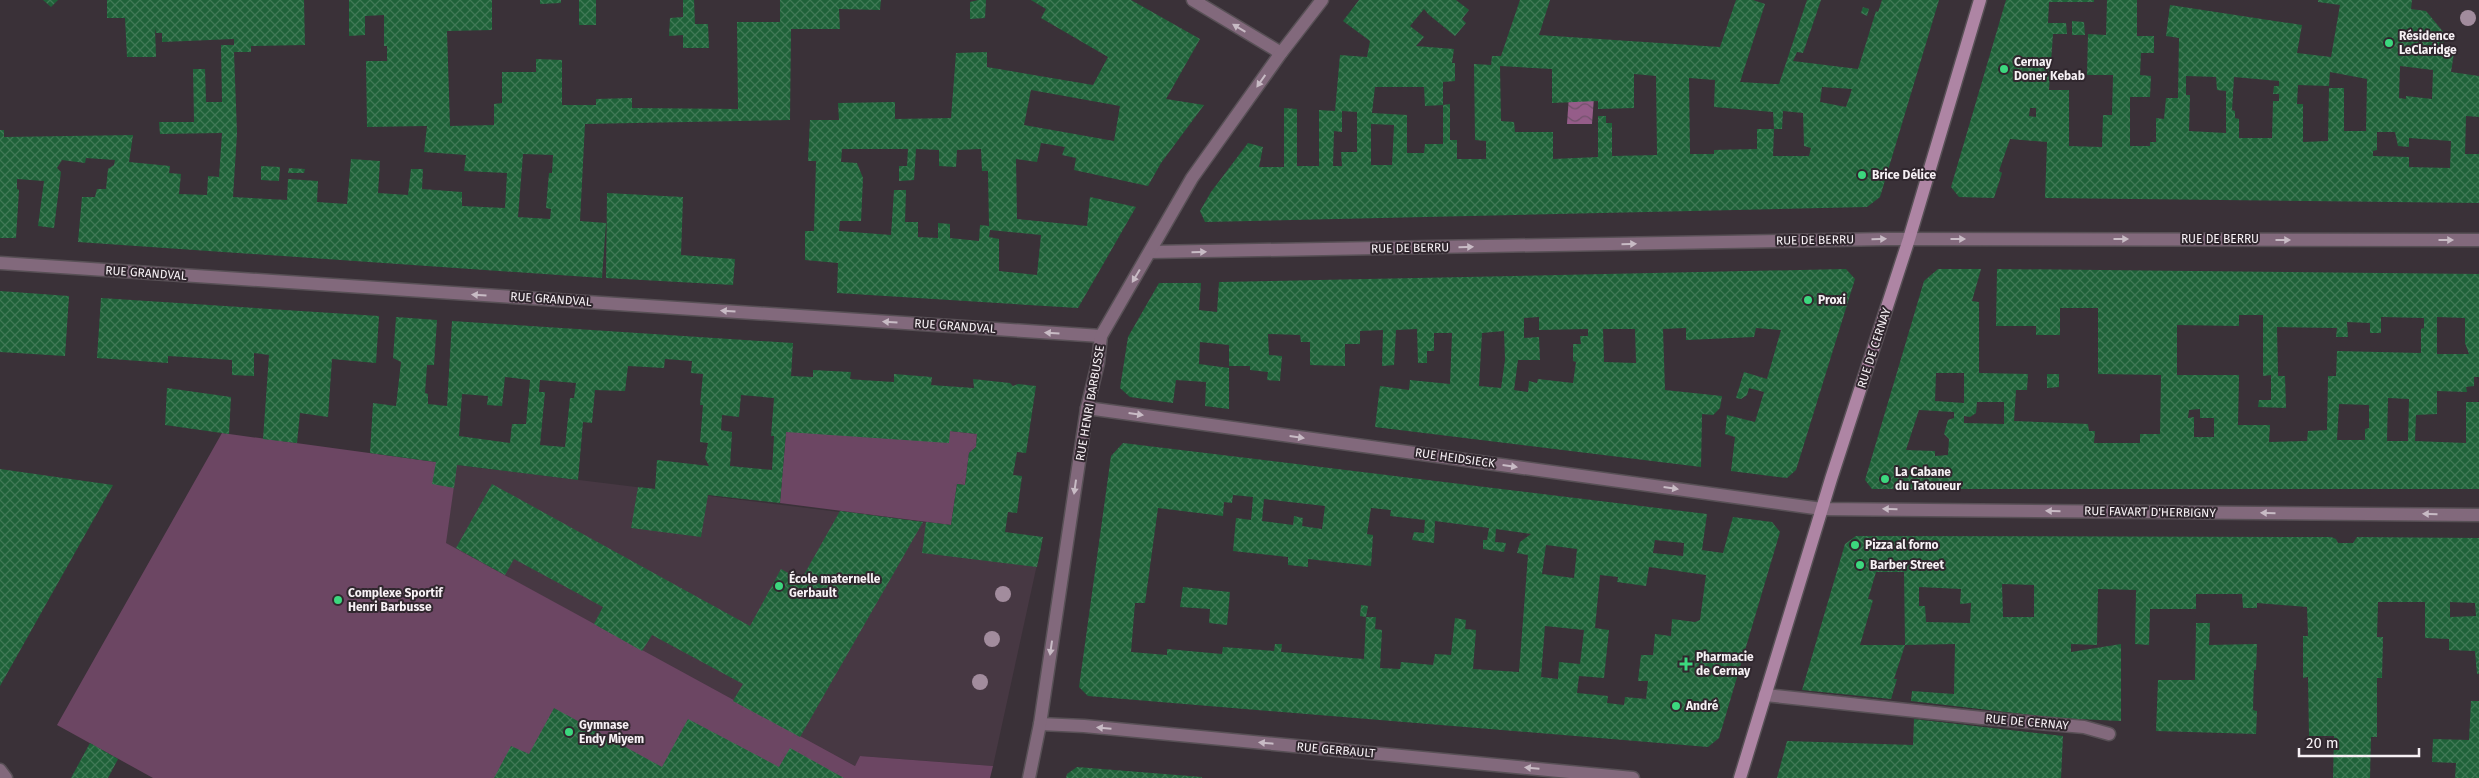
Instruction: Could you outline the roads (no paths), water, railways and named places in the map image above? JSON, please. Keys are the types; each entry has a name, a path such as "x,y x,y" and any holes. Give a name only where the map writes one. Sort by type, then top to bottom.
{"main road":[{"name":"RUE DE CERNAY","path":"1740,778 1822,509 1909,239 1980,0"}],"street":[{"path":"1193,0 1281,53"},
{"name":"RUE HENRI BARBUSSE","path":"1028,778 1040,724 1087,408 1098,363 1101,336 1192,178 1281,53 1322,0"},
{"name":"RUE DE BERRU","path":"1150,252 1909,239 2479,240"},
{"name":"RUE GRANDVAL","path":"0,263 1101,336"},
{"name":"RUE HEIDSIECK","path":"1087,408 1822,509"},
{"name":"RUE FAVART D'HERBIGNY","path":"1822,509 2479,515"},
{"name":"RUE DE CERNAY","path":"1765,695 2084,727 2109,734"},
{"name":"RUE GERBAULT","path":"1040,724 1084,726 1633,778"},
{"path":"0,770 6,778"}],"water":[{"path":"1570,81 1595,84 1592,124 1567,124"}],"place":[{"name":"Résidence LeClaridge","path":"2389,43"},
{"name":"Cernay Doner Kebab","path":"2004,69"},
{"name":"Brice Délice","path":"1862,175"},
{"name":"Proxi","path":"1808,300"},
{"name":"La Cabane du Tatoueur","path":"1885,479"},
{"name":"Pizza al forno","path":"1855,545"},
{"name":"Barber Street","path":"1860,565"},
{"name":"École maternelle Gerbault","path":"779,586"},
{"name":"Complexe Sportif Henri Barbusse","path":"338,600"},
{"name":"Pharmacie de Cernay","path":"1686,664"},
{"name":"André","path":"1676,706"},
{"name":"Gymnase Endy Miyem","path":"569,732"}]}
